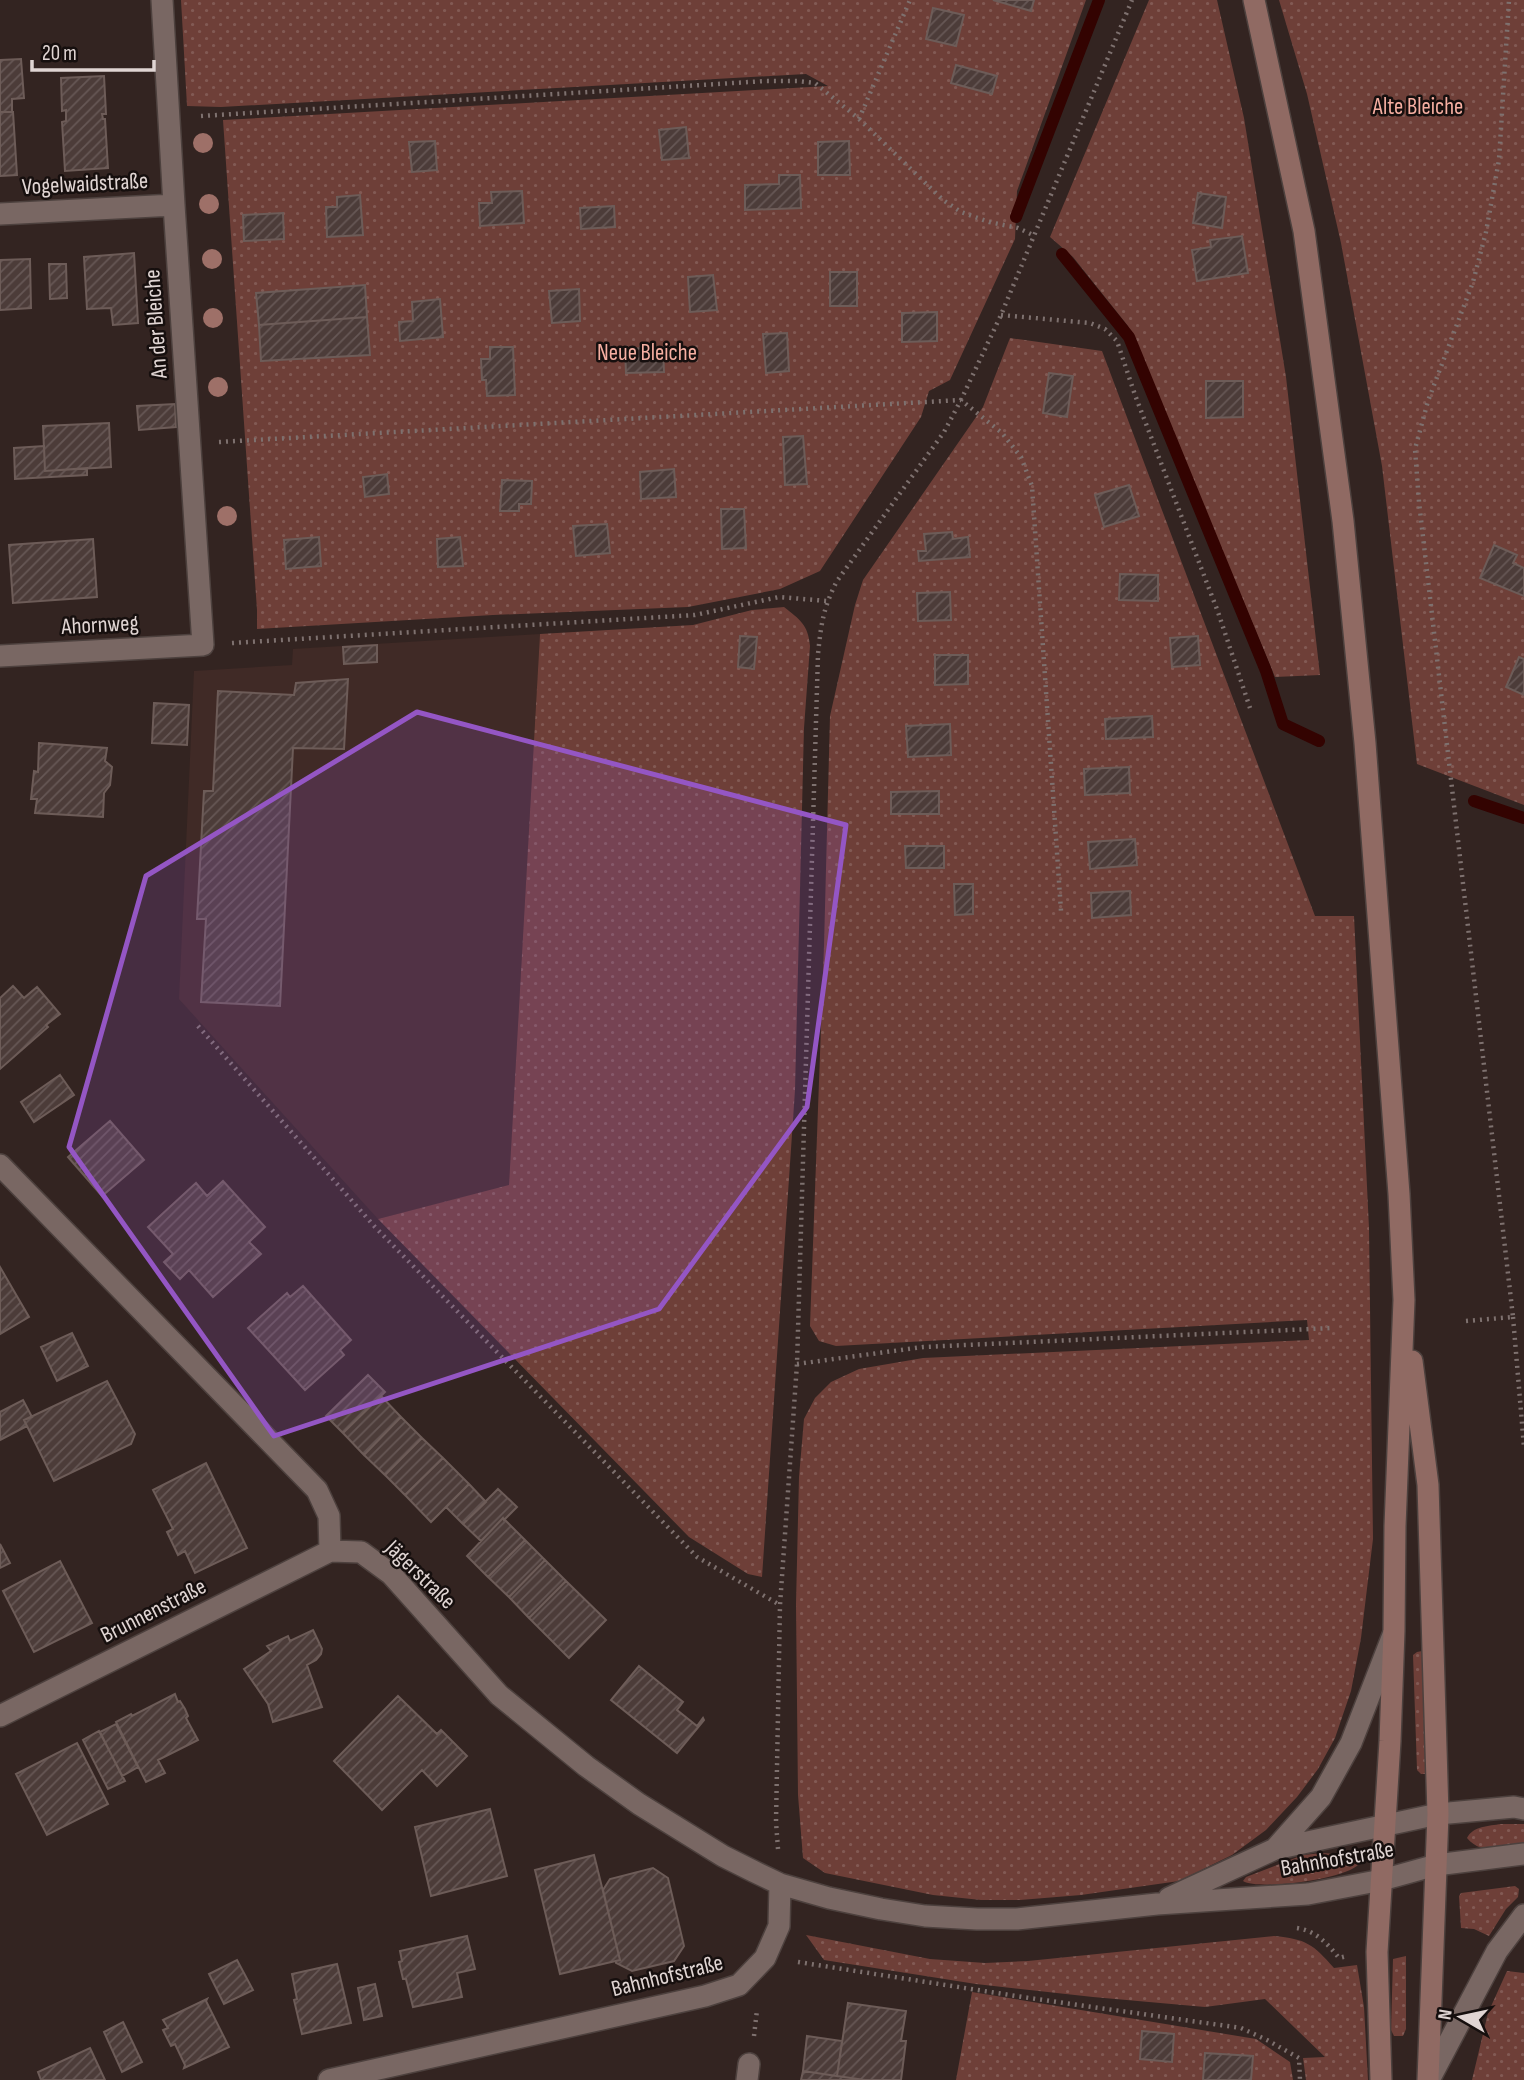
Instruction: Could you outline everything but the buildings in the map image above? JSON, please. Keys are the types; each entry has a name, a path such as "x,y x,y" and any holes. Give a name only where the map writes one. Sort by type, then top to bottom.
{"main road":[{"path":"1254,0 1304,231 1343,521 1365,743 1399,1194 1404,1300 1428,1485 1438,1814 1429,2080"},
{"path":"1381,2080 1377,1952 1394,1631 1395,1526 1404,1300"}],"street":[{"name":"An der Bleiche","path":"162,0 203,645"},
{"name":"Vogelwaidstraße","path":"0,214 174,205"},
{"name":"Ahornweg","path":"0,656 203,645"},
{"path":"0,1165 317,1490 329,1516 330,1551"},
{"name":"Brunnenstraße","path":"0,1716 330,1551"},
{"name":"Jägerstraße","path":"330,1551 361,1552 391,1574 499,1695 586,1766 639,1804 723,1856 780,1885"},
{"name":"Bahnhofstraße","path":"1275,1849 1321,1797 1350,1743 1394,1631"},
{"name":"Bahnhofstraße","path":"1157,1904 1275,1849 1438,1814 1524,1808"},
{"name":"Bahnhofstraße","path":"329,2080 705,1996 739,1985 765,1958 779,1926 780,1885 881,1909 925,1916 1017,1919 1157,1904 1308,1894 1382,1880 1436,1865 1524,1854"},
{"path":"1429,2080 1497,1951 1524,1914"}],"path":[{"path":"859,119 910,0"},
{"path":"780,1885 776,1822 780,1605 797,1364 818,654 827,601 837,581 944,432 961,400 1001,315 1132,0"},
{"path":"1509,0 1499,160 1486,232 1473,282 1429,401 1415,449 1513,1317 1524,1447"},
{"path":"168,120 222,114 787,81 815,83 859,119 943,200 961,212 1034,235"},
{"path":"1001,315 1090,323 1105,329 1117,341 1218,612 1251,711"},
{"path":"190,444 961,400 1002,433 1021,457 1032,486 1060,911"},
{"path":"203,645 695,615 779,597 827,601"},
{"path":"198,1026 375,1227 696,1557 780,1605"},
{"path":"1466,1321 1513,1317"},
{"path":"797,1364 923,1346 1332,1328"},
{"path":"765,1958 1241,2028 1298,2059 1300,2080"}],"highlighted area":[{"path":"417,712 846,825 807,1107 659,1309 274,1436 69,1147 146,876"}],"shaded area":[{"path":"540,634 509,1186 378,1219 179,999 194,671 292,665 293,649"}],"green space":[{"name":"Neue Bleiche","path":"181,0 1086,0 1017,191 1015,239 950,380 929,391 921,417 820,571 780,589 688,607 257,629 223,120 828,86 806,74 221,107 187,106"},
{"path":"1149,0 1217,0 1244,118 1286,377 1320,675 1275,677 1128,326 1073,257 1050,237"},
{"name":"Alte Bleiche","path":"1279,0 1524,0 1524,805 1417,764 1382,466 1341,243 1307,94"},
{"path":"1010,338 1102,351 1315,916 1354,916 1369,1228 1373,1539 1361,1638 1351,1691 1335,1738 1318,1769 1297,1797 1266,1830 1232,1855 1179,1881 1081,1895 981,1900 933,1895 825,1873 803,1858 798,1795 796,1604 799,1477 804,1419 815,1398 831,1382 859,1369 923,1358 1309,1340 1307,1320 836,1346 819,1341 810,1326 830,716 863,580 983,407"},
{"path":"784,607 805,627 810,646 804,728 795,1090 762,1577 748,1574 689,1537 378,1219 509,1185 540,634 693,625 752,610"},
{"path":"1422,1651 1426,1654 1429,1768 1426,1774 1417,1770 1413,1655"},
{"path":"1501,1824 1524,1824 1524,1847 1486,1849 1467,1838 1477,1829"},
{"path":"1303,1855 1351,1855 1359,1864 1338,1874 1302,1882 1266,1885 1243,1881 1246,1877"},
{"path":"1515,1886 1519,1889 1518,1897 1506,1909 1489,1936 1474,1929 1461,1928 1461,1893"},
{"path":"806,1935 930,1959 985,1963 1274,1936 1302,1941 1320,1953 1334,1968 1357,1965 1364,2007 1368,2080 1306,2080 1303,2058 1325,2057 1265,1999 1205,2007 976,1984 824,1960"},
{"path":"1406,1956 1406,2029 1403,2036 1394,2036 1391,2030 1393,1959"},
{"path":"1507,1971 1524,1973 1524,2080 1472,2080 1488,2013"},
{"path":"972,1992 1256,2039 1290,2062 1293,2080 956,2080"}],"waterway":[{"path":"1016,217 1099,0"},
{"path":"1062,254 1129,337 1266,671 1283,724 1319,741"},
{"path":"1474,801 1524,818"}]}
